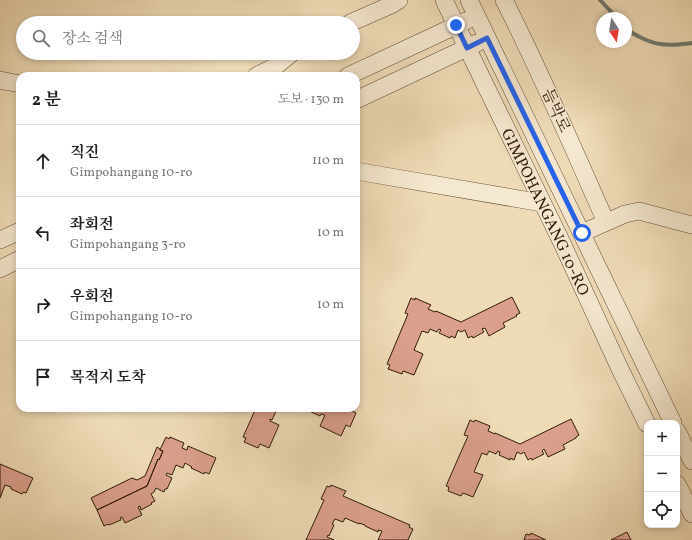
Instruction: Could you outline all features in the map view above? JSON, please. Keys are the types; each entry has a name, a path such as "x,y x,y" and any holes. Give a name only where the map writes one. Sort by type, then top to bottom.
{"street":[{"path":"360,19 399,0"},
{"name":"GIMPOHANGANG 10-RO","path":"444,0 563,245 645,420"},
{"name":"GIMPOHANGANG 10-RO","path":"469,0 672,420"},
{"name":"듬박로","path":"504,0 555,106 606,222"},
{"path":"356,72 477,16"},
{"path":"360,98 487,38"},
{"path":"264,72 276,66 283,60"},
{"path":"0,80 16,83"},
{"path":"360,172 542,203"},
{"path":"582,233 625,214 639,211 692,225"},
{"path":"0,240 16,233"},
{"path":"0,269 16,261"},
{"path":"680,436 692,461"},
{"path":"680,490 692,514"}],"building":[{"path":"512,297 520,313 503,323 505,327 489,336 485,328 482,329 484,332 473,338 472,336 468,338 465,330 461,332 458,330 455,338 451,336 450,338 439,333 441,330 439,329 437,332 430,329 428,333 422,331 414,350 423,354 414,375 403,371 402,374 388,369 390,365 387,364 408,314 405,313 411,298 415,300 415,298 431,305 428,309 461,322"},
{"path":"254,412 276,412 270,421 279,425 269,448 260,444 258,448 244,442 246,438 243,437"},
{"path":"311,412 356,413 350,427 346,425 341,436 320,426 325,415 321,414 320,416"},
{"path":"571,419 579,435 563,445 565,449 548,457 544,449 542,451 544,454 532,460 531,458 528,460 524,452 521,454 517,452 514,460 510,458 510,460 499,455 500,452 498,451 496,454 489,451 487,455 482,453 474,472 483,475 473,497 463,493 461,496 448,491 449,487 446,486 468,436 464,435 470,420 474,422 475,420 490,426 488,431 520,444"},
{"path":"166,437 169,439 170,437 184,443 182,448 187,450 188,446 216,458 209,474 205,472 204,474 191,468 192,467 185,463 183,468 176,465 172,475 167,473 166,475 172,478 167,489 165,489 164,492 156,488 151,494 155,501 141,510 140,506 138,507 142,515 125,523 122,517 120,518 121,520 104,526 97,510 147,486 158,459 159,460 163,451 160,450"},
{"path":"157,447 163,451 159,460 158,459 147,486 97,510 91,498 132,478 137,480 145,476"},
{"path":"0,464 33,478 26,493 23,492 22,494 5,485 0,498"},
{"path":"331,485 346,491 343,496 410,525 409,527 413,529 408,540 378,540 382,531 378,530 378,532 365,525 345,518 343,522 335,519 332,524 334,525 329,536 328,535 327,537 334,540 306,540 324,500 321,499 327,486 330,487"},
{"path":"627,532 631,540 611,540"},
{"path":"531,533 546,540 524,540 526,534 530,535"}],"waterway":[{"path":"600,0 611,12"},
{"path":"632,33 647,40 664,45 692,43"}],"route":[{"path":"456,25 467,48 487,38 582,233"}]}
